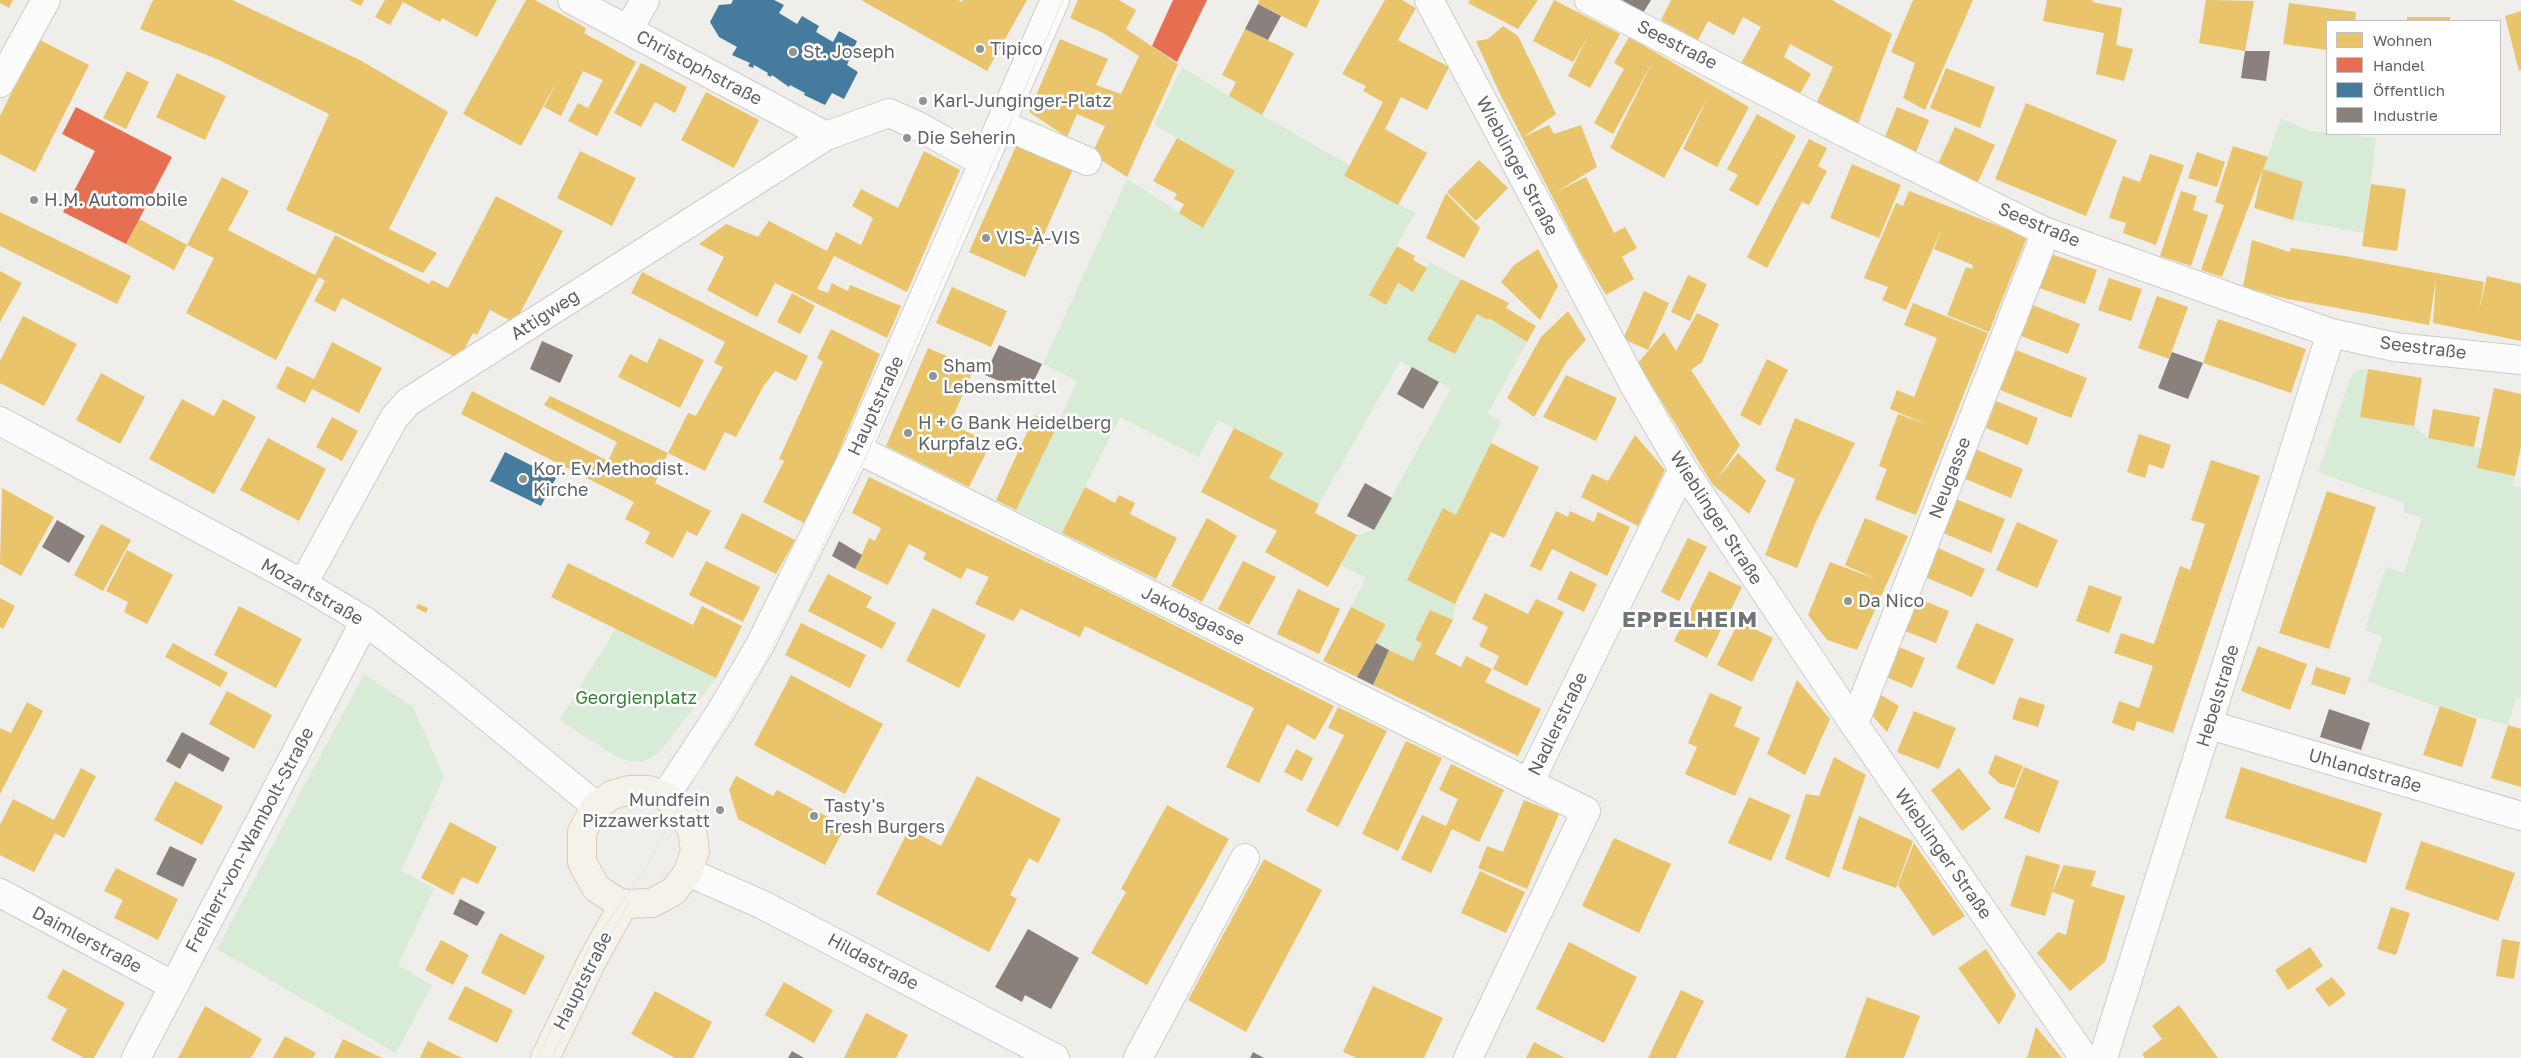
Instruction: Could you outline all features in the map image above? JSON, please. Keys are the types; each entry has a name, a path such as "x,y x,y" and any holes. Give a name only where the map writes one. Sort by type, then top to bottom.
{"main road":[{"path":"629,790 648,790 665,796 678,807 692,830 695,851 688,872 674,891 652,903 623,905 596,888 582,862 582,832 596,806 612,795 629,790"},
{"name":"Hauptstraße","path":"545,1058 592,961 623,905"}],"street":[{"path":"0,83 46,0"},
{"name":"Christophstraße","path":"572,0 826,136"},
{"path":"628,30 644,0"},
{"name":"Hauptstraße","path":"665,796 720,713 760,645 857,449 1055,0"},
{"name":"Wieblinger Straße","path":"1429,0 1633,383 1683,469 1854,724 2084,1058"},
{"name":"Seestraße","path":"1590,0 1841,131 2046,232 2331,334 2395,347 2521,360"},
{"name":"Attigweg","path":"303,584 394,418 408,402 826,136 863,120 888,113 918,126 984,163"},
{"path":"1001,124 1088,161"},
{"name":"Neugasse","path":"1854,724 2046,232"},
{"name":"Hebelstraße","path":"2104,1058 2210,725 2331,334"},
{"name":"Mozartstraße","path":"0,421 303,584 365,621 446,683 596,806"},
{"name":"Jakobsgasse","path":"857,449 1529,783"},
{"name":"Nadlerstraße","path":"1468,1058 1586,812 1529,783 1683,469"},
{"name":"Freiherr-von-Wambolt-Straße","path":"136,1058 365,621"},
{"name":"Uhlandstraße","path":"2210,725 2521,816"},
{"path":"1138,1058 1245,858"},
{"name":"Hildastraße","path":"688,872 763,905 1055,1058"},
{"name":"Daimlerstraße","path":"0,893 174,986"}],"green space":[{"path":"1182,67 1349,165 1344,177 1415,213 1369,295 1386,305 1398,283 1413,292 1430,262 1461,279 1428,340 1455,354 1477,314 1489,318 1527,342 1488,413 1501,422 1456,515 1443,508 1407,580 1455,604 1453,620 1430,610 1415,640 1422,643 1413,661 1376,643 1386,623 1351,607 1366,578 1341,565 1357,535 1374,530 1451,388 1400,361 1319,504 1269,478 1282,453 1218,420 1199,457 1120,417 1062,533 1016,510 1078,381 1043,364 1127,179 1203,228 1235,171 1154,125"},
{"path":"2281,119 2311,131 2326,133 2326,135 2376,138 2364,233 2293,220 2303,182 2263,169"},
{"path":"2368,369 2360,417 2414,426 2428,438 2481,448 2478,468 2515,476 2513,486 2521,487 2521,699 2516,698 2508,725 2430,704 2367,681 2383,637 2365,630 2386,567 2404,573 2422,518 2404,512 2404,503 2318,472 2350,378 2358,370"},
{"name":"Georgienplatz","path":"616,628 716,678 666,744 656,755 642,762 629,761 617,757 560,720"},
{"path":"364,674 413,707 444,777 401,871 434,888 398,965 432,985 396,1053 217,949"}],"building: Wohnen":[{"path":"0,0 13,0 9,8 0,3"},
{"path":"153,0 232,0 360,60 448,112 389,229 437,253 423,273 286,210 329,114 217,59 140,29"},
{"path":"349,0 364,0 361,6"},
{"path":"385,0 497,0 477,37 442,18 440,22 403,2 390,25 375,17"},
{"path":"526,0 535,0 586,28 584,33 636,62 597,136 568,121 578,103 588,108 603,80 583,71 561,116 544,107 558,79 521,146 463,114"},
{"path":"861,0 958,0 962,2 963,0 1027,0 987,71"},
{"path":"1078,0 1119,0 1136,10 1126,29 1178,64 1127,177 1092,154 1105,126 1077,114 1067,137 1029,112 1060,39 1108,59 1096,85 1121,94 1139,56 1103,33 1070,18"},
{"path":"1259,0 1320,0 1306,28 1258,4"},
{"path":"1385,0 1402,0 1416,8 1398,40 1449,67 1427,110 1401,97 1385,129 1427,153 1398,205 1344,176 1383,102 1363,91 1366,86 1342,74"},
{"path":"1470,0 1538,0 1518,29 1468,3"},
{"path":"1554,0 1620,34 1590,88 1568,76 1588,36 1573,62 1533,41"},
{"path":"1671,0 1832,0 1892,34 1857,127 1815,106 1833,67 1790,44 1784,57 1811,74 1797,99 1739,67 1761,27 1743,17 1734,35 1708,21 1698,40 1661,20"},
{"path":"1913,0 1973,0 1925,110 1903,98 1915,63 1891,52"},
{"path":"2047,0 2093,0 2092,2 2122,8 2116,45 2133,49 2124,81 2096,74 2104,33 2043,21"},
{"path":"2206,0 2254,1 2245,51 2199,43"},
{"path":"2289,3 2356,12 2355,20 2326,20 2326,50 2283,44"},
{"path":"2521,11 2521,70 2519,71 2505,16"},
{"path":"2407,17 2450,17 2450,20 2407,20"},
{"path":"1503,26 1518,36 1556,114 1523,137 1549,125 1554,134 1581,125 1597,167 1556,192 1586,177 1614,233 1625,227 1637,248 1622,257 1634,279 1606,295 1581,253 1500,94 1476,41 1488,39"},
{"path":"1245,29 1294,53 1262,115 1229,96 1236,82 1222,75"},
{"path":"1629,37 1749,107 1717,167 1683,149 1708,97 1664,178 1610,148 1652,63 1613,134 1594,123 1624,69 1614,63"},
{"path":"38,39 89,65 35,172 0,154 0,116"},
{"path":"641,63 687,87 675,113 655,102 641,127 614,113"},
{"path":"1946,68 1995,87 1980,128 1930,108"},
{"path":"127,71 149,82 126,129 103,118"},
{"path":"177,73 226,96 205,140 156,117"},
{"path":"706,92 759,120 734,168 681,140"},
{"path":"2026,103 2117,140 2086,216 1995,179"},
{"path":"1897,107 1929,120 1914,157 1882,144"},
{"path":"1757,114 1796,136 1758,206 1729,190 1738,175 1727,169"},
{"path":"1955,127 1995,145 1975,188 1935,170"},
{"path":"1177,138 1235,171 1203,228 1179,213 1184,204 1174,199 1177,194 1153,181"},
{"path":"1809,139 1827,148 1818,166 1827,171 1809,205 1802,202 1767,268 1747,257"},
{"path":"1017,144 1074,167 1025,277 969,252"},
{"path":"2233,146 2268,157 2222,277 2201,270 2224,205 2215,202"},
{"path":"580,151 636,178 612,226 557,198"},
{"path":"924,151 960,170 907,292 834,256 817,289 828,293 832,283 848,291 850,285 901,306 887,338 775,283 757,317 707,290 724,257 699,244 726,224 758,237 769,221 827,251 836,232 861,245 873,218 852,206 861,189 898,208"},
{"path":"2197,152 2225,162 2217,187 2188,178"},
{"path":"2150,154 2184,165 2156,245 2123,233 2126,223 2109,218 2123,176 2140,182"},
{"path":"1479,160 1508,188 1476,221 1447,192"},
{"path":"1852,164 1901,185 1879,238 1830,218"},
{"path":"2263,169 2303,182 2293,220 2254,208"},
{"path":"222,177 249,191 228,230 315,275 335,235 429,284 432,280 448,288 496,196 563,231 515,323 490,310 477,335 473,333 459,359 342,298 335,312 314,301 325,281 319,277 276,360 186,313 214,258 187,245"},
{"path":"2371,184 2406,189 2397,251 2362,246"},
{"path":"1909,191 2027,237 1989,332 1947,315 1966,267 1972,269 1973,265 1934,249 1942,228 1906,310 1882,300 1888,287 1864,278 1896,203 1903,206"},
{"path":"2181,191 2197,196 2193,210 2208,215 2191,266 2160,256"},
{"path":"1446,193 1480,228 1464,258 1426,238"},
{"path":"0,212 131,276 117,304 0,246"},
{"path":"139,219 187,245 174,270 126,244"},
{"path":"2252,240 2290,252 2291,248 2345,256 2484,282 2479,310 2487,276 2521,284 2521,341 2433,323 2436,280 2429,325 2283,298 2243,287"},
{"path":"1397,246 1415,256 1413,260 1427,268 1413,292 1398,283 1386,305 1369,295"},
{"path":"1538,249 1558,286 1540,320 1501,282 1514,265"},
{"path":"2051,254 2097,270 2085,304 2039,288"},
{"path":"0,271 22,283 0,322"},
{"path":"642,272 808,356 796,381 775,371 763,387 736,437 725,432 705,471 668,453 688,413 696,416 723,367 714,363 725,342 631,293"},
{"path":"1688,275 1707,284 1690,321 1671,312"},
{"path":"2109,278 2142,289 2131,321 2098,310"},
{"path":"1461,279 1509,303 1506,308 1536,326 1527,342 1489,318 1488,320 1477,314 1455,354 1427,340"},
{"path":"952,287 1007,311 991,347 936,323"},
{"path":"1644,291 1669,303 1648,350 1623,339"},
{"path":"792,293 815,306 800,334 777,322"},
{"path":"2157,296 2188,307 2169,359 2138,348"},
{"path":"1913,303 1988,333 1916,515 1875,499 1887,469 1879,466 1898,414 1928,425 1890,409 1897,390 1914,397 1937,338 1904,325"},
{"path":"2033,305 2080,324 2068,354 2021,336"},
{"path":"1568,311 1586,340 1567,361 1534,417 1507,398 1541,337"},
{"path":"1697,313 1719,324 1702,362 1691,370 1740,445 1716,481 1738,453 1766,481 1749,514 1713,485 1638,363 1664,332 1676,351"},
{"path":"23,316 77,344 44,406 0,383 0,361"},
{"path":"2218,319 2306,349 2291,393 2203,363"},
{"path":"831,329 880,354 826,482 804,523 763,502 784,461 779,459 823,362 817,358"},
{"path":"659,338 704,360 680,408 618,377 630,354 647,363"},
{"path":"332,342 382,368 359,413 312,389 305,403 276,388 287,366 314,379"},
{"path":"928,348 974,368 950,424 991,443 969,487 886,446"},
{"path":"2016,350 2087,378 2071,418 2000,390"},
{"path":"1767,359 1788,370 1760,426 1740,415"},
{"path":"2368,369 2422,378 2414,426 2360,417"},
{"path":"101,373 145,397 120,444 76,420"},
{"path":"1566,375 1617,398 1596,441 1543,417"},
{"path":"2494,388 2521,394 2521,446 2515,476 2477,468"},
{"path":"472,391 608,461 617,442 544,405 550,396 668,453 655,483 711,511 697,536 687,531 673,558 645,543 650,532 625,519 634,502 461,414"},
{"path":"182,399 214,416 223,399 256,417 214,494 149,459"},
{"path":"1996,401 2038,418 2028,445 1986,428"},
{"path":"2433,409 2480,417 2474,447 2428,438"},
{"path":"1035,415 1057,426 1016,510 996,500"},
{"path":"332,417 358,431 342,461 316,447"},
{"path":"1795,418 1855,443 1815,524 1797,568 1765,555 1795,479 1775,470"},
{"path":"1234,428 1283,453 1269,478 1319,504 1315,513 1357,535 1328,587 1265,552 1277,531 1201,492"},
{"path":"2139,434 2171,445 2163,469 2149,464 2145,478 2127,472"},
{"path":"1635,435 1665,470 1638,526 1581,497 1592,474 1608,481"},
{"path":"268,438 326,469 299,521 240,490"},
{"path":"1491,443 1539,467 1504,538 1491,532 1455,604 1407,580 1443,508 1456,515"},
{"path":"1975,449 2023,469 2011,498 1963,478"},
{"path":"2211,460 2260,476 2173,733 2137,721 2134,731 2112,723 2119,701 2139,708 2153,666 2114,653 2121,633 2154,644 2180,566 2190,570 2205,524 2191,520"},
{"path":"869,477 1103,589 1334,706 1315,740 1287,724 1259,783 1226,767 1254,708 1085,626 1080,637 1021,609 1013,621 975,604 989,577 967,568 961,579 923,559 926,553 909,544 888,585 855,569 869,538 875,541 881,528 852,513"},
{"path":"1085,487 1115,503 1119,495 1135,503 1130,514 1177,538 1156,579 1062,533"},
{"path":"2,488 54,517 21,576 0,564"},
{"path":"2327,491 2376,507 2329,649 2279,633"},
{"path":"1956,499 2005,519 1991,553 1943,533"},
{"path":"1556,511 1568,517 1570,511 1594,522 1598,512 1630,527 1607,576 1552,549 1541,571 1530,566"},
{"path":"742,513 795,540 776,574 724,548"},
{"path":"1207,518 1237,536 1202,602 1171,586"},
{"path":"1865,518 1908,536 1857,650 1827,640 1808,615 1830,562 1876,579 1845,565"},
{"path":"2017,522 2058,540 2037,588 1996,570"},
{"path":"101,524 131,540 103,591 74,575"},
{"path":"1688,538 1707,547 1679,601 1661,592"},
{"path":"1938,548 1985,569 1972,597 1925,577"},
{"path":"127,550 173,575 147,624 124,612 128,602 106,591"},
{"path":"706,561 760,587 743,622 689,595"},
{"path":"1243,561 1276,577 1249,625 1218,609"},
{"path":"568,563 693,625 702,606 742,626 716,678 551,597"},
{"path":"1570,571 1597,584 1584,612 1557,599"},
{"path":"1709,571 1742,587 1707,658 1674,641"},
{"path":"828,574 872,597 866,607 896,623 882,649 808,611"},
{"path":"2089,585 2122,597 2109,633 2076,621"},
{"path":"1298,589 1340,609 1319,654 1277,634"},
{"path":"1485,593 1528,614 1536,599 1564,612 1527,686 1493,669 1499,656 1479,646 1488,627 1472,619"},
{"path":"1914,597 1949,611 1936,643 1902,630"},
{"path":"0,598 15,606 3,629 0,627"},
{"path":"418,604 428,608 426,613 416,608"},
{"path":"239,606 302,639 276,688 214,655"},
{"path":"1351,607 1386,624 1357,677 1323,661"},
{"path":"933,608 986,635 959,688 906,661"},
{"path":"1430,610 1453,620 1435,654 1461,667 1466,656 1492,669 1485,682 1541,709 1518,756 1373,685 1389,650 1413,661 1422,643 1415,640"},
{"path":"1739,621 1773,638 1752,682 1717,665"},
{"path":"801,623 866,655 850,688 785,655"},
{"path":"1976,623 2014,639 1994,685 1956,668"},
{"path":"173,643 228,673 220,687 165,657"},
{"path":"1897,646 1925,658 1912,688 1884,676"},
{"path":"2258,646 2307,664 2290,710 2241,691"},
{"path":"2316,667 2351,678 2345,695 2311,684"},
{"path":"791,675 883,724 845,794 754,745"},
{"path":"1797,680 1830,719 1805,775 1767,754"},
{"path":"227,691 272,715 254,749 209,724"},
{"path":"1876,692 1899,706 1887,732 1868,711"},
{"path":"1710,693 1742,707 1734,726 1760,738 1735,796 1685,774 1697,747 1688,743"},
{"path":"2019,697 2045,705 2038,727 2012,719"},
{"path":"27,702 43,711 0,794 0,728 11,733"},
{"path":"2440,706 2477,719 2462,767 2423,755"},
{"path":"1338,707 1387,731 1338,827 1306,811 1344,735 1328,728"},
{"path":"1914,711 1956,728 1939,769 1897,752"},
{"path":"2508,725 2521,729 2521,787 2491,778"},
{"path":"1406,741 1442,758 1398,851 1362,834"},
{"path":"1296,749 1313,758 1302,781 1284,772"},
{"path":"1995,755 2023,766 2014,788 1999,783 1988,773"},
{"path":"1834,757 1866,775 1829,878 1785,859 1806,794 1819,796"},
{"path":"1451,764 1504,790 1479,842 1452,829 1431,873 1401,859 1422,815 1446,826 1458,799 1439,790"},
{"path":"2024,767 2059,781 2039,833 2004,818"},
{"path":"2241,767 2382,813 2366,863 2225,818"},
{"path":"81,768 96,776 64,838 55,833 34,872 0,855 0,825 13,799 54,820"},
{"path":"1959,768 1991,809 1962,831 1931,790"},
{"path":"736,776 773,796 777,790 828,817 826,824 842,833 825,865 738,819 729,790"},
{"path":"977,776 1061,819 1038,863 1029,858 1010,895 1017,899 989,952 876,894 909,829 941,846"},
{"path":"175,781 223,806 202,845 154,820"},
{"path":"1749,797 1791,815 1771,861 1728,843"},
{"path":"1524,800 1559,814 1527,889 1478,868 1487,846 1503,852"},
{"path":"1167,805 1229,839 1147,985 1091,953 1126,892 1121,889"},
{"path":"1859,816 1913,841 1896,888 1842,869"},
{"path":"450,822 497,847 478,884 462,877 453,895 421,878"},
{"path":"1614,838 1671,864 1639,933 1582,906"},
{"path":"2421,841 2515,873 2498,921 2405,889"},
{"path":"1914,843 1965,916 1933,936 1898,885"},
{"path":"2026,855 2060,865 2045,916 2010,906"},
{"path":"1264,859 1322,890 1246,1032 1188,1000"},
{"path":"2064,865 2096,871 2091,886 2125,896 2105,962 2070,991 2037,953 2058,932 2066,935 2074,900 2052,892"},
{"path":"116,868 178,899 158,940 114,918 123,900 104,891"},
{"path":"1480,871 1525,892 1506,933 1461,913"},
{"path":"2391,907 2410,913 2396,955 2377,949"},
{"path":"500,933 545,956 525,995 481,973"},
{"path":"2502,939 2520,942 2514,979 2496,976"},
{"path":"441,940 469,955 453,985 425,970"},
{"path":"1569,942 1637,977 1604,1043 1536,1009"},
{"path":"2310,947 2323,966 2288,990 2275,970"},
{"path":"1986,949 2016,995 1999,1025 1958,968"},
{"path":"63,969 125,1003 94,1058 84,1058 51,1040 67,1009 47,998"},
{"path":"2332,977 2346,994 2329,1007 2315,989"},
{"path":"784,982 833,1010 814,1043 765,1015"},
{"path":"465,986 513,1010 497,1043 448,1019"},
{"path":"1373,986 1443,1018 1424,1058 1357,1058 1343,1052"},
{"path":"1681,990 1704,1001 1676,1058 1648,1058"},
{"path":"655,991 712,1022 693,1058 675,1058 631,1034"},
{"path":"1867,997 1920,1016 1904,1058 1845,1058"},
{"path":"2179,1005 2218,1058 2145,1058 2142,1054 2162,1039 2152,1026"},
{"path":"205,1006 262,1039 251,1058 178,1058"},
{"path":"866,1013 908,1035 896,1058 844,1058"},
{"path":"2036,1027 2062,1058 2027,1058"},
{"path":"285,1036 316,1053 313,1058 273,1058"},
{"path":"343,1039 382,1058 334,1058"},
{"path":"428,1041 462,1058 420,1058"},
{"path":"1534,1042 1565,1058 1526,1058"}],"building: Handel":[{"path":"1173,0 1207,0 1177,62 1152,46"},
{"path":"76,107 172,157 126,244 63,212 95,151 62,134"}],"building: Öffentlich":[{"name":"St. Joseph","path":"733,0 774,0 784,5 779,13 797,24 802,16 819,26 816,32 833,42 839,31 857,41 847,65 858,72 844,99 832,93 825,105 804,95 805,93 790,85 789,87 772,75 771,77 767,75 768,73 754,65 753,68 748,66 750,63 732,55 737,47 719,37 710,22 719,5 731,4"},
{"name":"Kor. Ev.Methodist. Kirche","path":"505,452 556,478 541,506 490,481"}],"building: Industrie":[{"path":"1622,0 1651,0 1643,13"},
{"path":"1258,4 1281,16 1268,40 1245,29"},
{"path":"2245,51 2270,51 2266,81 2241,78"},
{"path":"542,341 573,355 560,383 530,369"},
{"path":"999,345 1042,364 1028,393 985,375"},
{"path":"2172,352 2203,363 2188,399 2158,388"},
{"path":"1412,367 1439,382 1423,409 1397,394"},
{"path":"1365,483 1392,498 1374,530 1347,516"},
{"path":"57,520 85,536 69,563 42,547"},
{"path":"839,541 862,555 855,569 832,556"},
{"path":"1376,643 1389,650 1373,685 1357,677"},
{"path":"2329,709 2370,723 2361,750 2320,737"},
{"path":"182,732 230,758 223,772 189,753 180,769 166,761"},
{"path":"170,846 197,859 183,887 156,874"},
{"path":"460,899 485,912 477,926 453,914"},
{"path":"1028,929 1079,958 1051,1009 1025,995 1022,1002 995,987"},
{"path":"792,1051 804,1058 788,1058"},
{"path":"1253,1052 1264,1058 1250,1058"}],"tram line":[{"path":"538,1058 586,953 644,871 696,776 764,664 796,601 867,454 1063,0"},
{"path":"552,1058 598,959 630,901"}],"place":[{"name":"Tipico","path":"980,49"},
{"name":"St. Joseph","path":"793,52"},
{"name":"Karl-Junginger-Platz","path":"923,101"},
{"name":"Die Seherin","path":"907,138"},
{"name":"H.M. Automobile","path":"34,200"},
{"name":"VIS-À-VIS","path":"986,238"},
{"name":"Sham Lebensmittel","path":"933,376"},
{"name":"H + G Bank Heidelberg Kurpfalz eG.","path":"908,433"},
{"name":"Kor. Ev.Methodist. Kirche","path":"523,479"},
{"name":"Da Nico","path":"1848,601"},
{"name":"Mundfein Pizzawerkstatt","path":"720,810"},
{"name":"Tasty's Fresh Burgers","path":"814,816"}],"district":[{"name":"EPPELHEIM","path":"1690,620"}]}
